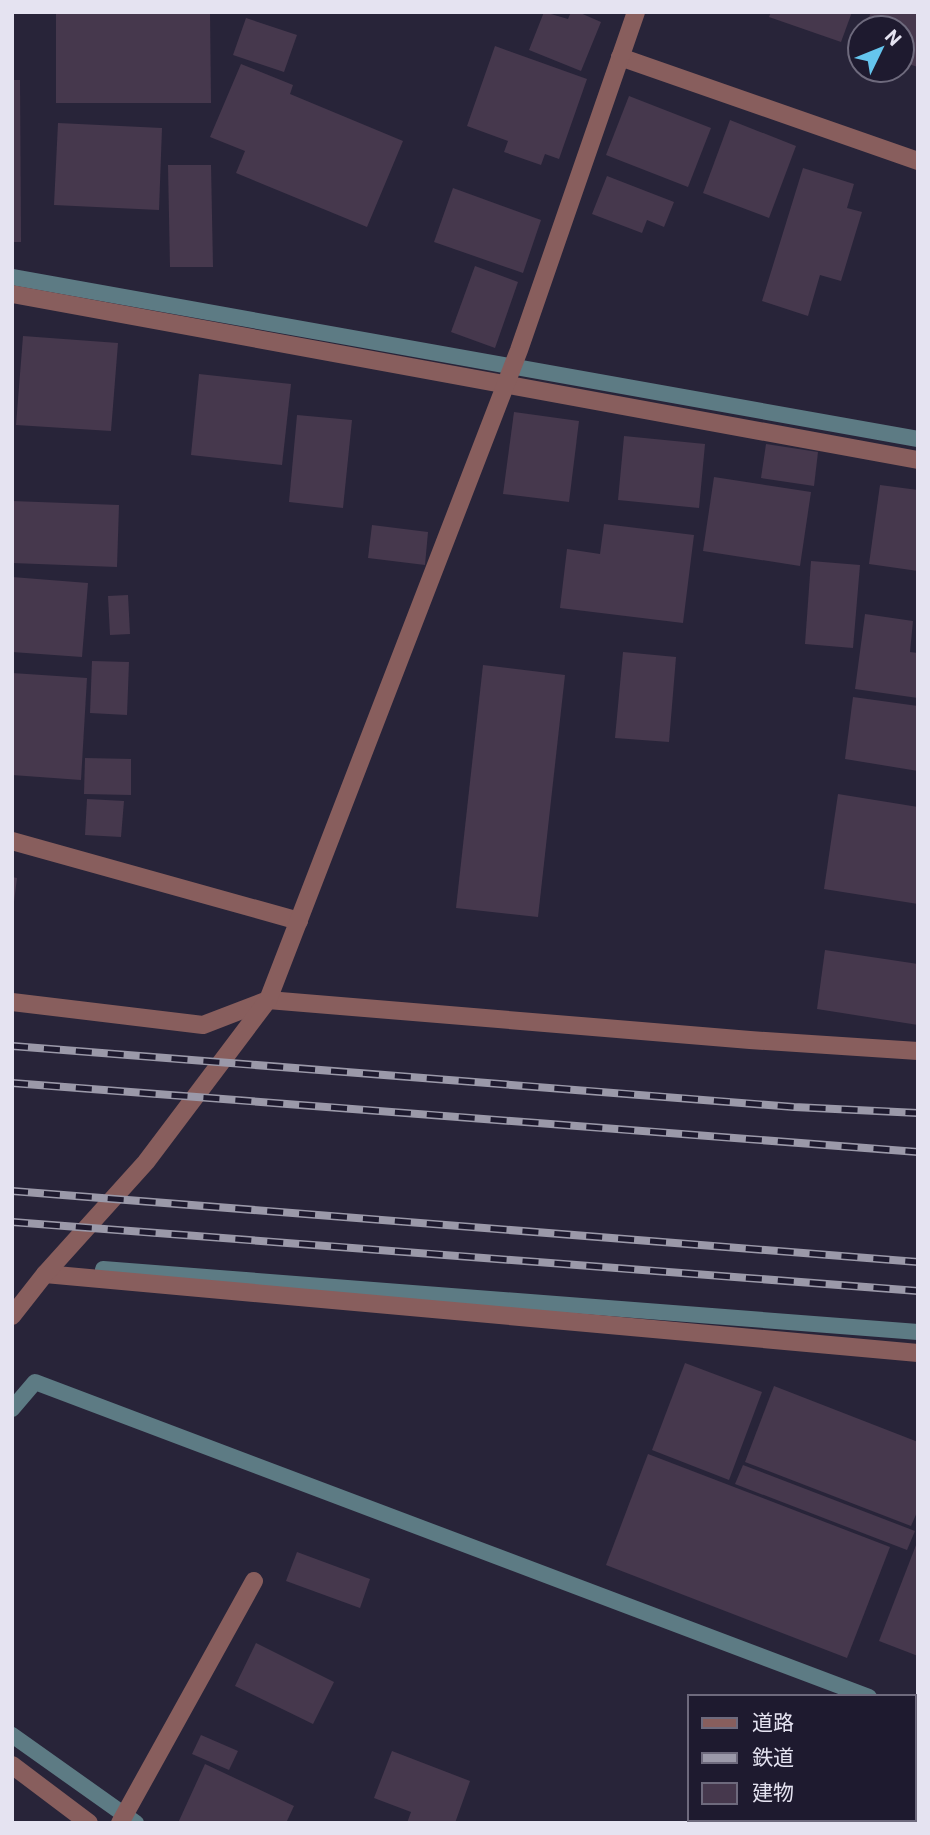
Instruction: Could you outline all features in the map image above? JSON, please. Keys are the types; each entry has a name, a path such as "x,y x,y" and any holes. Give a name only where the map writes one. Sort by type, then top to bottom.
{"street":[{"path":"12,1316 45,1274 145,1162 268,1000 519,350 636,12"},
{"path":"620,57 918,161"},
{"path":"12,294 508,378 918,460"},
{"path":"12,841 299,921"},
{"path":"12,1002 203,1025 268,1000 750,1040 918,1051"},
{"path":"45,1274 918,1353"},
{"path":"120,1822 254,1581"},
{"path":"12,1765 89,1823"}],"building":[{"path":"56,12 210,12 211,103 56,103"},
{"path":"544,12 568,19 571,12 578,12 601,22 581,71 529,50"},
{"path":"771,12 852,12 846,14 846,28 841,42 769,17"},
{"path":"918,12 918,67 916,14 870,14"},
{"path":"246,18 297,35 284,72 233,55"},
{"path":"495,46 587,79 559,159 545,154 541,165 504,152 508,141 467,126"},
{"path":"241,64 293,85 290,94 403,141 367,227 236,173 245,151 210,137"},
{"path":"12,80 20,80 21,242 12,242"},
{"path":"629,96 711,128 688,187 606,155"},
{"path":"730,120 796,146 769,218 703,193"},
{"path":"58,123 162,128 159,210 54,205"},
{"path":"168,165 211,165 213,267 170,267"},
{"path":"803,168 854,184 847,208 862,212 841,281 820,275 808,316 762,301"},
{"path":"607,176 674,202 664,227 647,220 642,233 592,214"},
{"path":"453,188 541,220 523,273 434,242"},
{"path":"475,266 518,282 495,348 451,332"},
{"path":"23,336 118,343 111,431 16,425"},
{"path":"199,374 291,384 282,465 191,455"},
{"path":"514,412 579,421 569,502 503,494"},
{"path":"297,415 352,420 343,508 289,502"},
{"path":"624,436 705,444 699,508 618,500"},
{"path":"766,444 818,452 814,486 761,478"},
{"path":"714,477 811,492 800,566 703,551"},
{"path":"880,485 918,490 918,571 869,564"},
{"path":"12,501 119,505 117,567 12,563"},
{"path":"604,524 694,535 683,623 560,608 567,549 600,554"},
{"path":"372,525 428,532 425,565 368,558"},
{"path":"811,561 860,565 853,648 805,644"},
{"path":"12,577 88,583 82,657 12,652"},
{"path":"128,595 130,634 110,635 108,596"},
{"path":"865,614 913,621 910,652 918,653 918,698 855,689"},
{"path":"623,652 676,657 669,742 615,738"},
{"path":"92,661 129,662 127,715 90,713"},
{"path":"483,665 565,675 538,917 456,908"},
{"path":"12,673 87,678 81,780 12,775"},
{"path":"853,697 918,706 918,771 845,759"},
{"path":"85,758 131,759 131,795 84,794"},
{"path":"838,794 918,807 918,904 824,889"},
{"path":"87,799 124,801 121,837 85,835"},
{"path":"12,877 17,878 14,902 12,902"},
{"path":"825,950 918,964 918,1025 817,1009"},
{"path":"685,1363 762,1392 729,1480 652,1450"},
{"path":"774,1386 918,1442 918,1510 911,1526 745,1462"},
{"path":"648,1454 890,1547 847,1658 606,1565"},
{"path":"743,1465 915,1531 907,1550 735,1484"},
{"path":"918,1540 918,1656 879,1641"},
{"path":"297,1552 370,1579 360,1608 286,1581"},
{"path":"256,1643 334,1682 313,1724 235,1686"},
{"path":"201,1735 238,1751 229,1770 192,1754"},
{"path":"392,1751 470,1781 455,1823 407,1823 411,1812 374,1798"},
{"path":"205,1764 294,1806 286,1823 178,1823"},
{"path":"792,1821 892,1821 891,1823"}],"waterway":[{"path":"12,277 918,439"},
{"path":"103,1269 918,1332"},
{"path":"12,1409 35,1382 864,1695"},
{"path":"12,1735 136,1823"}],"railway":[{"path":"12,1046 794,1107 918,1113"},
{"path":"12,1083 918,1152"},
{"path":"12,1191 918,1262"},
{"path":"12,1222 918,1291"}]}
